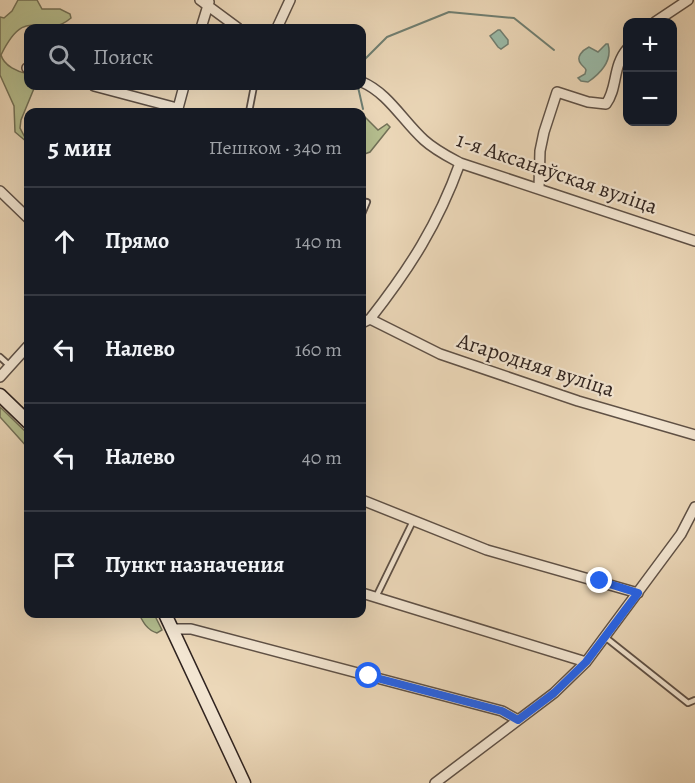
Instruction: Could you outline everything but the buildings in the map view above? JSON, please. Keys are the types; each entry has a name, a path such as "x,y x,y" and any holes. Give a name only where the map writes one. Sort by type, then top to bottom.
{"main road":[{"path":"0,394 24,418"},
{"path":"167,618 244,783"}],"street":[{"path":"279,24 290,0"},
{"path":"660,18 688,0"},
{"path":"202,24 206,2 233,24"},
{"path":"539,188 540,151 557,92 588,102 606,104 609,100 616,68 623,55"},
{"name":"1-я Аксанаўская вуліца","path":"366,84 375,88 423,139 439,152 460,163 695,241"},
{"path":"108,90 170,108"},
{"path":"178,108 183,90"},
{"path":"366,321 418,254 447,199 460,163"},
{"path":"0,191 24,214"},
{"name":"Агародняя вуліца","path":"366,321 440,354 578,400 695,435"},
{"path":"0,377 24,350"},
{"path":"366,502 487,550 638,593"},
{"path":"435,783 554,693 586,662 681,534 695,507"},
{"path":"366,594 586,662"},
{"path":"172,629 192,629 502,711 518,720"}],"lane":[{"path":"250,108 253,90"},
{"path":"0,357 10,366"},
{"path":"376,597 414,521"},
{"path":"605,637 688,703 695,700"}],"shaded area":[{"path":"18,0 37,0 42,9 60,9 70,14 71,18 62,24 24,24 24,28 11,39 1,55 8,65 24,73 24,90 33,90 21,120 20,128 24,140 15,132 14,106 0,75 0,17 4,18 12,11"},
{"path":"498,30 508,40 508,44 501,49 490,36"},
{"path":"608,44 609,56 605,66 588,82 581,81 578,78 585,74 586,70 579,61 580,54 589,47 598,52"},
{"path":"366,118 378,130 387,124 390,127 370,152 366,154"},
{"path":"0,407 24,430 24,444 0,417"},
{"path":"141,618 156,618 162,630 157,633"}],"waterway":[{"path":"366,58 387,37 449,12 514,18 554,50"},
{"path":"359,90 363,108"}],"route":[{"path":"369,676 502,711 518,720 554,693 586,662 638,593 600,581"}]}
